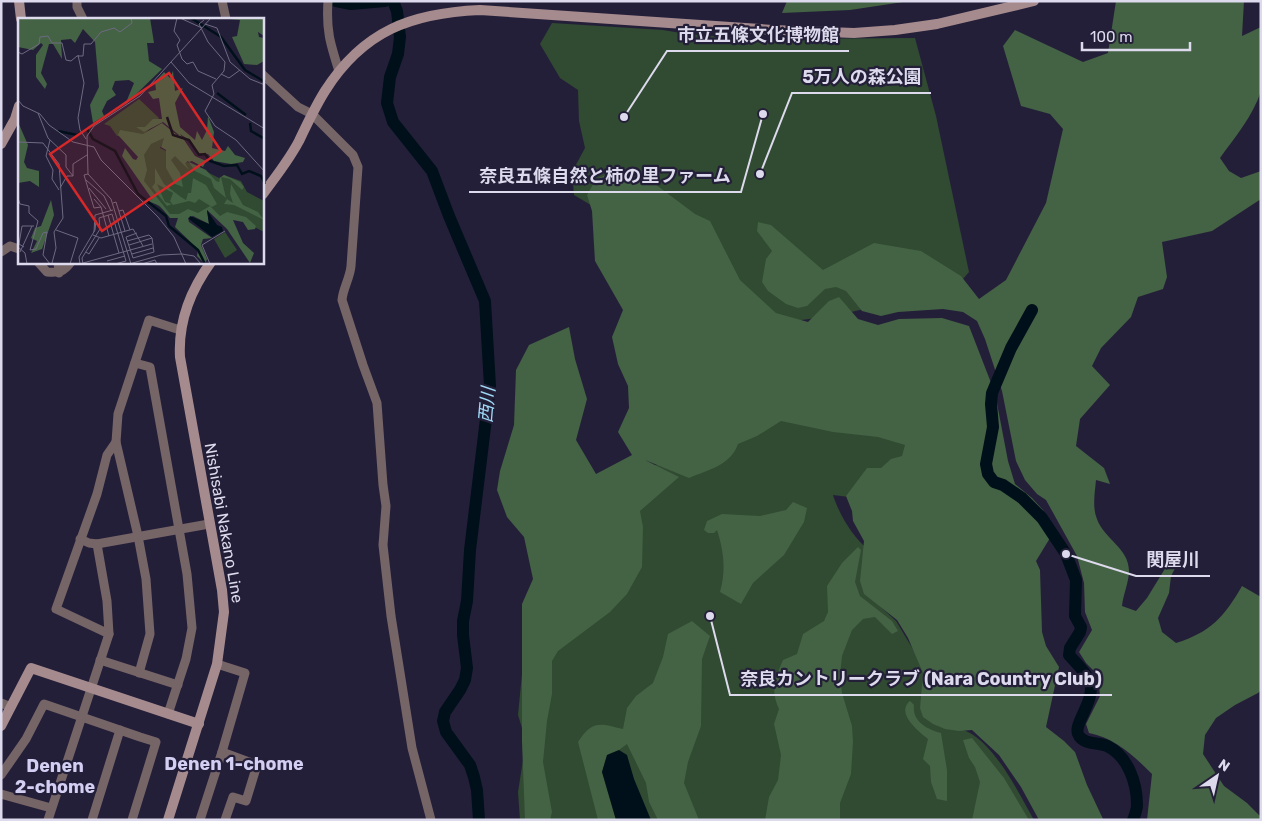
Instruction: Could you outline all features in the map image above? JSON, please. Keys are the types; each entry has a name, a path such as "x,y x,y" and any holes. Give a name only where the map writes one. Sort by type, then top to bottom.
{"main road":[{"path":"19,1 21,18"},
{"path":"264,190 294,150 312,114 339,71 356,53 392,27 413,19 435,14 480,10 754,29 854,33 937,24 1034,1"},
{"path":"1,144 15,119 18,109"},
{"name":"Nishisabi Nakano Line","path":"168,820 217,664 224,612 222,590 180,357 180,330 194,290 211,264"},
{"path":"1,726 6,705 31,668 199,724"}],"street":[{"path":"77,1 77,7 82,18"},
{"path":"222,1 226,18"},
{"path":"328,1 327,24 330,45 339,71"},
{"path":"264,76 298,107 312,114 352,155 358,167 350,275 343,290 342,300 377,403 386,506 383,545 391,616 412,748 431,820"},
{"path":"1,252 10,246 18,249"},
{"path":"40,264 48,272 59,273 70,264"},
{"path":"58,264 59,273"},
{"path":"139,672 150,634 146,579 116,442 118,414 149,320 180,330"},
{"path":"135,363 150,367 187,574 192,628 186,659 168,714"},
{"path":"109,634 56,609 97,494 106,455 116,442"},
{"path":"80,539 97,544 209,524"},
{"path":"48,820 109,634 108,601 97,544"},
{"path":"100,660 178,685"},
{"path":"200,820 245,673 217,664"},
{"path":"1,775 26,739 44,704 156,742 132,820"},
{"path":"92,820 120,730"},
{"path":"222,752 258,765 246,801 233,797 226,820"},
{"path":"1,794 51,808"}],"green space":[{"path":"787,1 910,1 850,10 782,13"},
{"path":"1116,1 1244,1 1242,36 1261,27 1261,91 1248,118 1220,158 1229,171 1241,178 1261,171 1261,199 1212,231 1162,242 1167,277 1163,289 1138,297 1131,317 1101,348 1092,366 1110,385 1080,419 1076,446 1104,468 1110,484 1096,480 1094,500 1100,526 1121,550 1128,563 1129,575 1122,606 1136,611 1147,598 1166,567 1180,559 1171,576 1169,593 1158,618 1162,632 1176,643 1199,634 1215,622 1229,606 1242,586 1261,597 1261,690 1216,718 1205,735 1203,754 1224,786 1247,803 1261,817 1261,820 1147,820 1152,774 1116,743 1089,733 1086,724 1100,696 1098,675 1086,663 1079,652 1092,630 1085,612 1084,583 1077,556 1046,500 1037,494 1025,480 1016,461 1002,391 977,321 963,312 943,309 898,312 881,316 862,311 846,291 836,287 825,289 807,306 798,308 786,304 768,291 762,282 766,259 772,251 757,231 758,222 771,225 823,270 874,243 921,251 961,276 979,299 1006,280 1046,203 1063,129 1050,114 1021,106 1003,46 1015,30 1083,62 1108,53"},
{"path":"552,23 663,30 687,34 755,39 915,38 936,116 969,272 944,301 903,300 838,315 787,322 574,195 572,172 585,148 579,121 578,90 560,78 540,44"},
{"path":"624,168 651,181 695,214 710,221 740,280 776,313 808,322 829,301 839,297 858,319 878,325 899,319 942,318 969,326 995,393 1008,461 1015,484 1043,510 1050,538 1036,561 1040,570 1042,632 1046,646 1059,667 1046,727 1075,752 1102,820 1039,820 1021,787 999,755 972,730 945,729 923,717 920,708 923,673 908,638 897,620 864,594 860,581 864,541 853,521 852,511 846,496 867,468 881,468 891,459 902,456 905,445 878,437 833,432 781,421 757,436 738,444 730,457 718,466 689,478 645,460 679,477 640,511 643,527 642,567 627,594 610,612 558,651 552,661 552,694 543,762 552,812 550,820 525,820 522,742 522,604 533,579 524,537 507,517 497,490 500,471 514,425 516,370 529,345 569,327 575,359 587,399 576,440 596,474 632,455 618,432 629,408 628,386 618,364 612,337 623,310 595,261 592,211 587,195 596,179"},
{"path":"774,413 900,432 916,455 849,497 833,495 847,525 857,539 869,550 870,597 896,621 961,729 973,735 994,755 1004,768 1034,820 520,820 518,792 526,741 518,715 528,612 633,467 683,463"},
{"path":"793,502 807,508 804,522 784,555 753,583 741,604 720,592 724,569 721,546 717,530 714,533 708,533 704,530 707,521 722,514 760,516 786,510"},
{"path":"858,547 861,550 855,582 860,596 892,621 898,631 892,634 875,617 863,619 852,630 842,656 840,676 842,693 852,726 853,742 851,774 840,803 840,820 765,820 769,797 778,780 781,755 774,724 779,709 774,690 778,673 783,660 797,654 803,634 824,621 828,612 827,586 842,563"},
{"path":"692,621 710,636 702,659 701,726 688,762 684,783 699,820 658,820 649,802 646,783 627,744 607,755 602,772 616,820 598,820 578,742 588,730 597,725 608,725 623,729 627,708 636,696 653,683 663,657 668,634"},
{"path":"910,701 914,705 915,716 921,724 941,733 947,770 947,801 937,799 931,782 930,766 923,759 928,739 910,722 905,711"},
{"path":"972,738 1004,778 1029,820 972,820 980,782 963,740"}],"water":[{"path":"619,750 627,755 634,779 651,820 616,820 602,772 607,755"}],"waterway":[{"name":"西川","path":"336,1 351,4 385,1"},
{"name":"西川","path":"393,1 397,11 400,37 398,54 390,77 387,103 393,122 432,171 485,301 490,386 470,550 467,601 463,621 467,668 465,680 445,712 443,721 446,732 470,765 477,790 479,820"},
{"path":"1032,310 1011,348 992,393 993,427 986,464 988,474 994,482 1003,485 1022,498 1042,518 1066,554 1076,580 1075,616 1081,627 1070,648 1069,655 1086,675 1090,682 1091,690 1077,731 1079,736 1085,741 1107,746 1121,756 1126,763 1133,779 1137,797 1137,809 1133,820"}],"place":[{"name":"奈良五條自然と柿の里ファーム","path":"763,114"},
{"name":"市立五條文化博物館","path":"624,117"},
{"name":"5万人の森公園","path":"760,174"},
{"name":"関屋川","path":"1066,554"},
{"name":"奈良カントリークラブ (Nara Country Club)","path":"710,616"}],"district":[{"name":"Denen 1-chome","path":"234,764"},
{"name":"Denen 2-chome","path":"55,776"}]}
